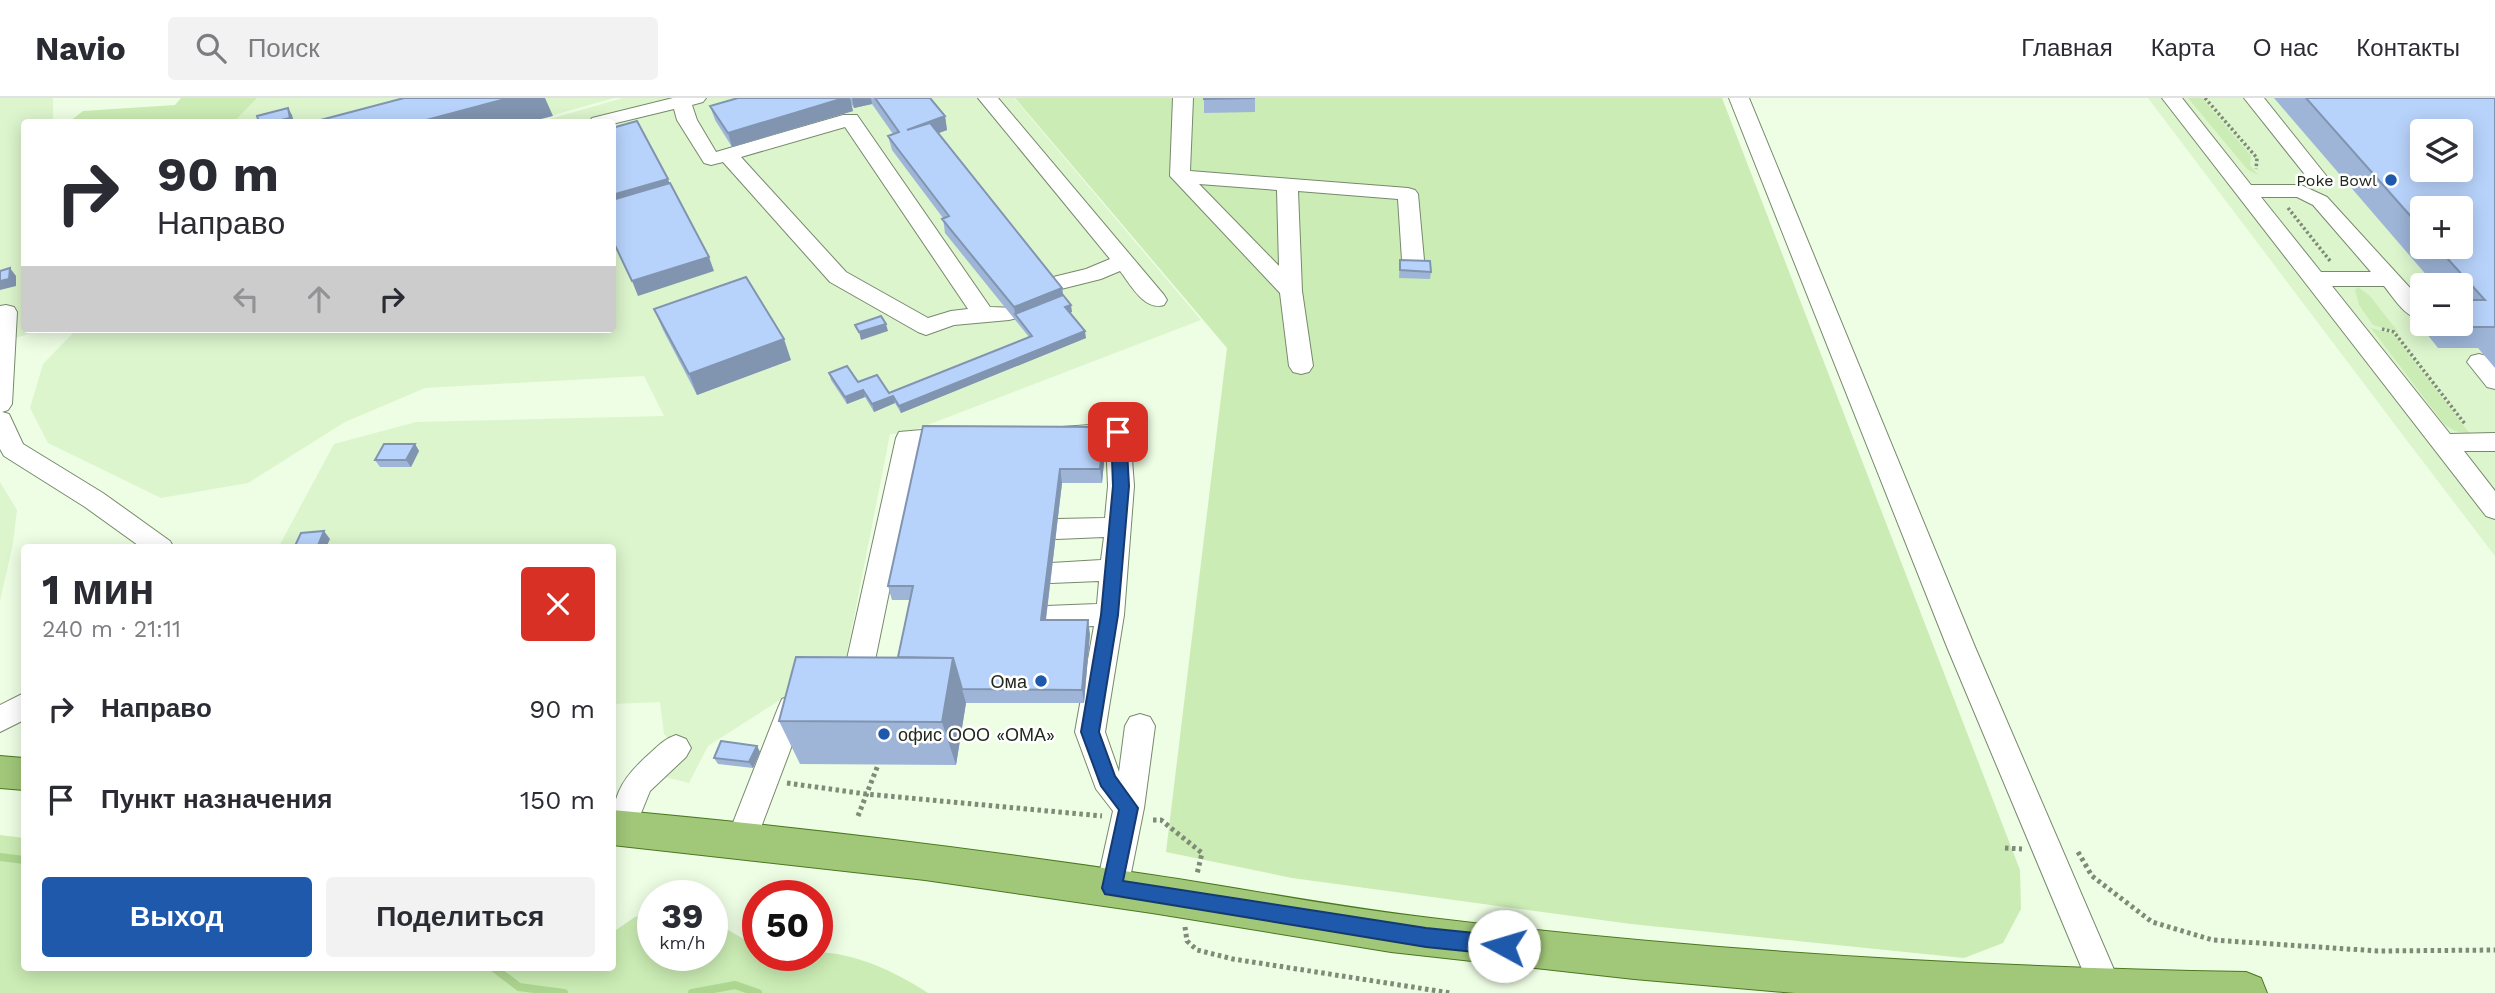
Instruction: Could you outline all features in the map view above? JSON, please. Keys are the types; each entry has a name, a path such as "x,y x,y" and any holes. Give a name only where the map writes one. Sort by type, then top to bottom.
{"main road":[{"path":"0,772 21,774"},
{"path":"616,827 742,838 1112,888 1426,937 1638,961 1945,985 2246,993"}],"street":[{"path":"988,98 1156,300"},
{"path":"1183,98 1180,176 1291,291"},
{"path":"1739,98 1961,647 2108,991"},
{"path":"2172,98 2443,443 2487,490"},
{"path":"2254,98 2321,182"},
{"path":"611,119 689,100 687,120 710,159 850,119 998,310 951,318 926,327 838,276 728,155"},
{"path":"1180,176 1408,194 1413,260"},
{"path":"1287,184 1291,291 1301,366"},
{"path":"2245,191 2301,191 2320,201 2390,279"},
{"path":"1093,274 1124,261"},
{"path":"2314,279 2390,279"},
{"path":"0,404 6,312"},
{"path":"2479,362 2495,381"},
{"path":"0,420 13,450 94,500 156,544"},
{"path":"1039,434 1118,432 1121,486 1110,615 1093,675 1090,732 1107,780 1127,813"},
{"path":"742,838 792,708 858,675 908,438 987,435"},
{"path":"2443,443 2495,442"},
{"path":"1057,529 1116,527"},
{"path":"1051,573 1113,570"},
{"path":"1046,617 1110,615"},
{"path":"1112,888 1140,726"},
{"path":"616,827 638,783 676,748"}],"lane":[{"path":"1054,290 1093,274"},
{"path":"2390,279 2410,302"},
{"path":"0,720 21,707"}],"path":[{"path":"858,816 878,765"},
{"path":"766,780 866,794 1127,813"},
{"path":"2076,849 2092,876 2152,922 2213,940 2378,950 2495,950"}],"shaded area":[{"path":"0,98 53,98 53,119 21,119 21,333 31,333 0,343"},
{"path":"181,98 257,98 237,119 73,119 83,111 175,105"},
{"path":"257,98 614,98 540,119 237,119"},
{"path":"623,98 1014,98 1201,320 904,434 890,434 846,658 708,746 689,783 661,776 676,748 664,734 660,702 616,704 616,544 280,544 334,444 416,422 664,416 644,376 425,388 345,422 248,483 161,498 48,443 30,408 43,364 73,333 616,333 616,119 550,119"},
{"path":"1015,98 1722,98 2020,870 2021,909 2003,943 1964,958 1631,924 1292,878 1166,852 1227,348"},
{"path":"2148,98 2495,98 2495,556"},
{"path":"2188,98 2202,98 2251,156 2250,165 2258,175 2248,170"},
{"path":"2358,287 2370,296 2399,333 2373,325 2359,305 2355,290"},
{"path":"2371,328 2393,334 2470,434 2455,431 2444,424"},
{"path":"0,482 17,510 13,543 0,601"},
{"path":"0,835 21,838 21,971 616,971 616,930 637,916 637,971 728,971 728,930 742,938 742,971 833,971 833,953 889,971 928,993 0,993"}],"building":[{"path":"404,98 509,98 430,119 324,119"},
{"path":"738,98 844,98 728,133 710,106"},
{"path":"875,98 930,98 945,116 907,130 930,123 1062,288 1014,307 942,219 949,216 888,136 899,132"},
{"path":"2306,98 2495,98 2495,327 2473,327 2473,300 2485,300 2473,287 2473,273 2461,273 2448,259 2473,259 2473,196 2410,196 2410,215"},
{"path":"288,108 290,118 258,119 257,116"},
{"path":"637,121 668,179 616,194 616,127"},
{"path":"670,183 709,257 632,281 616,247 616,199"},
{"path":"1400,260 1430,261 1431,272 1400,270"},
{"path":"10,268 9,279 0,281 0,271"},
{"path":"746,277 784,339 689,374 654,309"},
{"path":"1063,295 1071,305 1065,307 1085,331 899,406 893,396 872,404 863,390 845,397 829,373 847,366 858,382 877,375 889,393 1032,336 1015,314"},
{"path":"881,316 886,324 859,332 855,325"},
{"path":"923,426 1105,427 1100,469 1060,469 1041,620 1088,620 1082,690 962,689 953,658 898,657 913,586 888,586"},
{"path":"384,444 415,444 406,460 375,460"},
{"path":"324,531 319,544 296,544 301,533"},
{"path":"796,657 953,658 942,722 779,721"},
{"path":"721,741 757,746 749,762 714,758"}],"waterway":[{"path":"0,857 21,860"},
{"path":"498,971 519,987 564,993"},
{"path":"692,993 735,985 758,993"}],"place":[{"name":"Poke Bowl","path":"2391,180"},
{"name":"Ома","path":"1041,681"},
{"name":"офис ООО «ОМА»","path":"884,734"}],"route":[{"path":"1118,432 1121,486 1110,615 1090,732 1107,780 1129,808 1112,888 1426,937 1504,946"}]}
